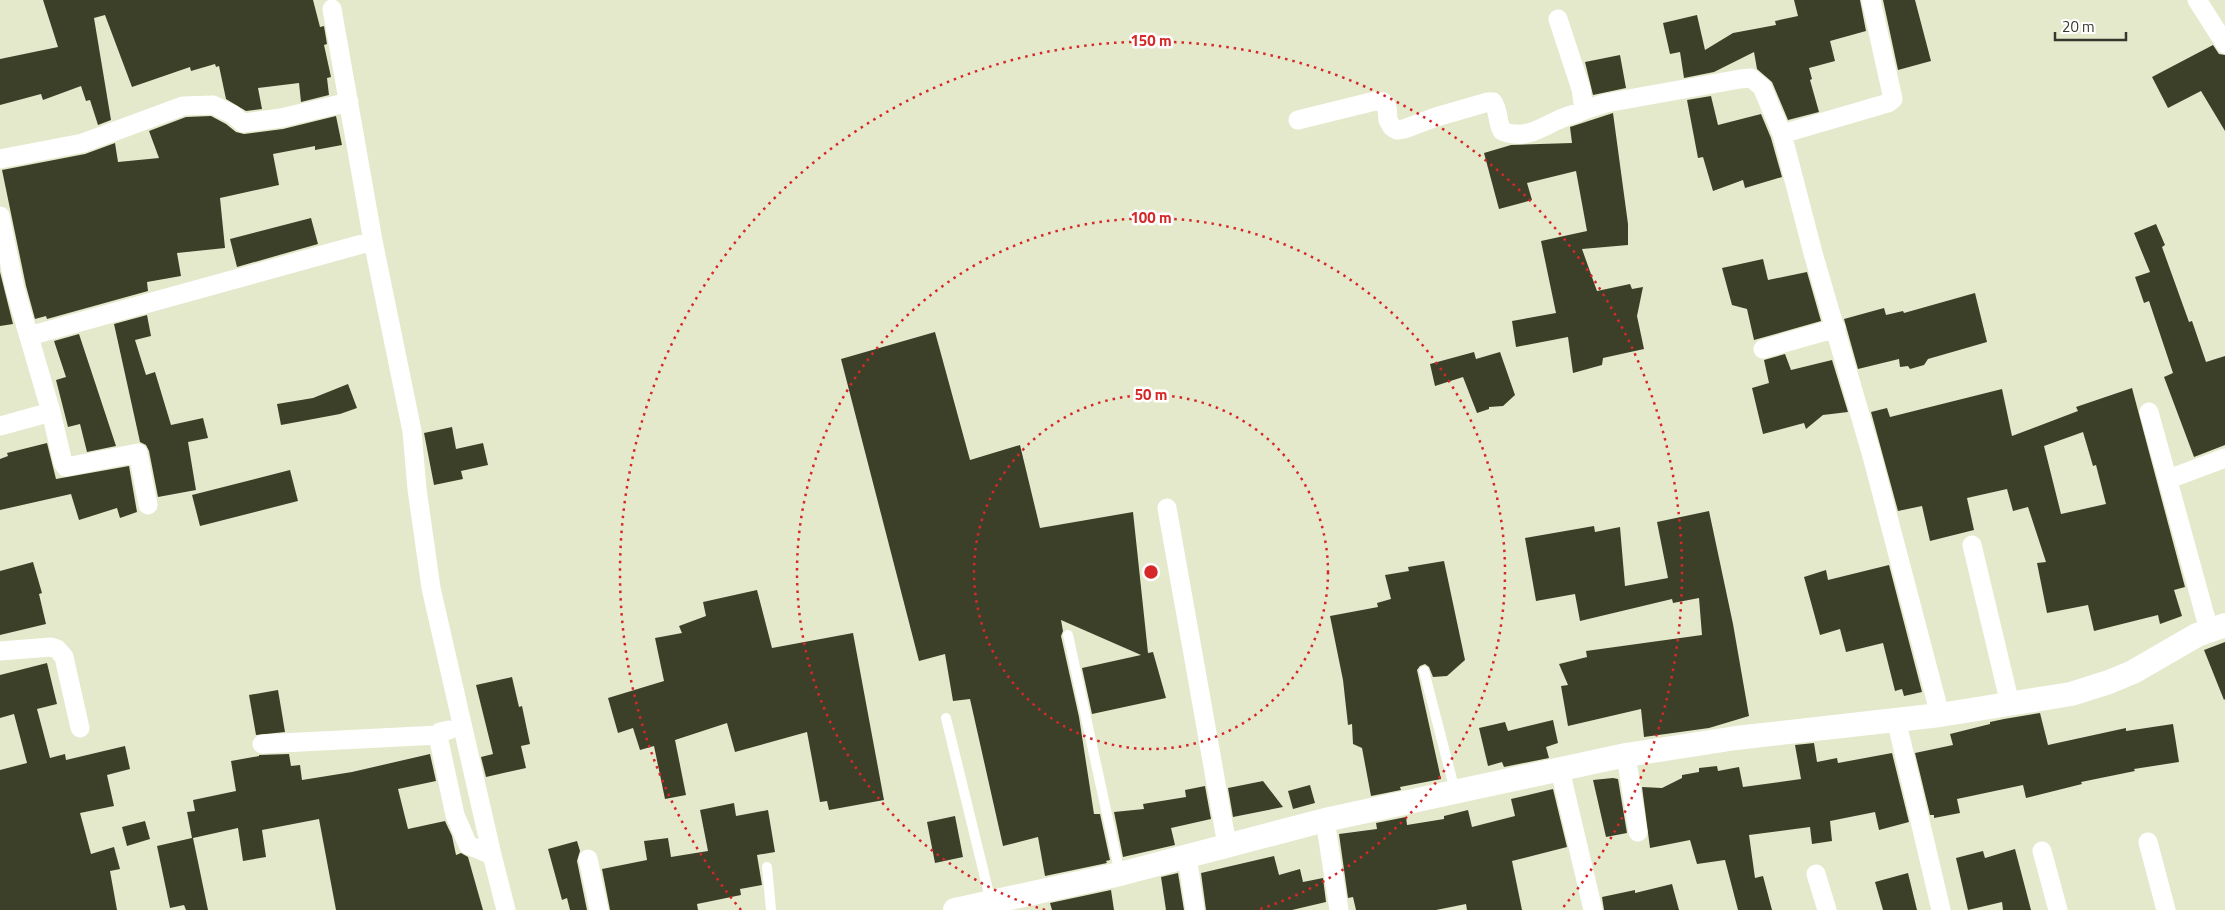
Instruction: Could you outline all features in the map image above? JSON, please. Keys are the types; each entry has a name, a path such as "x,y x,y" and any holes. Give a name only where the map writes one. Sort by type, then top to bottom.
{"street":[{"path":"1782,134 1888,103 1893,99 1871,0"},
{"path":"2196,0 2225,44"},
{"path":"332,9 373,241 412,430 417,489 450,730 460,776 482,851 506,910"},
{"path":"1558,19 1581,89 1584,110"},
{"path":"1298,120 1375,101 1383,102 1387,107 1388,120 1392,127 1397,130 1436,116 1493,102 1497,108 1497,119 1502,131 1525,135 1544,129 1558,120 1606,103 1751,78 1762,87 1782,134 1940,715"},
{"path":"0,159 82,143 182,106 213,105 232,114 243,123 281,118 349,102"},
{"path":"0,216 15,288 51,412 63,463 66,468 138,453 148,505"},
{"path":"29,336 373,241"},
{"path":"1763,349 1836,328"},
{"path":"0,426 51,412"},
{"path":"955,910 1120,874 1324,820 1626,755 1736,738 1940,715 2072,694 2134,672 2217,628 2169,479 2150,412"},
{"path":"2169,479 2225,458"},
{"path":"1167,508 1227,845"},
{"path":"1972,545 2010,704"},
{"path":"0,651 51,647 57,649 64,657 80,728"},
{"path":"1896,719 1941,910"},
{"path":"262,744 450,730"},
{"path":"450,730 460,776 458,826 464,841 482,851"},
{"path":"1626,755 1638,832"},
{"path":"1560,770 1591,904"},
{"path":"1324,820 1338,910"},
{"path":"2148,842 2166,910"},
{"path":"2042,850 2058,910"},
{"path":"1187,856 1195,910"},
{"path":"588,858 599,910"},
{"path":"1816,874 1827,910"}],"lane":[{"path":"1068,635 1120,874"},
{"path":"1424,672 1455,792"},
{"path":"946,718 991,902"},
{"path":"767,867 772,910"}],"building":[{"path":"43,0 313,0 320,27 324,26 327,44 324,45 331,77 327,78 329,95 301,102 299,83 258,88 262,109 246,111 226,99 219,66 216,67 215,64 191,71 190,67 132,87 105,15 94,18 111,120 98,125 90,100 86,101 81,86 43,100 41,94 0,105 0,59 58,47"},
{"path":"1794,0 1860,0 1866,31 1830,41 1835,61 1809,68 1812,79 1810,80 1819,112 1788,120 1772,82 1757,69 1754,52 1714,72 1684,78 1680,52 1670,54 1663,23 1697,15 1705,50 1733,33 1776,25 1775,21 1798,16"},
{"path":"1883,0 1915,0 1931,61 1898,70"},
{"path":"2213,45 2219,54 2225,55 2225,131 2201,91 2168,108 2152,77"},
{"path":"1620,55 1626,88 1593,95 1585,62"},
{"path":"1711,96 1718,125 1761,114 1771,138 1782,177 1745,188 1743,180 1713,191 1703,157 1698,158 1687,100"},
{"path":"1613,113 1628,224 1628,245 1582,249 1597,291 1630,284 1632,289 1643,287 1637,316 1644,349 1603,358 1602,365 1573,373 1568,337 1516,347 1512,321 1556,313 1541,241 1587,231 1576,171 1527,183 1532,200 1499,209 1484,153 1511,145 1572,143 1570,127"},
{"path":"211,116 236,132 244,134 283,129 336,116 342,145 315,150 315,146 273,154 279,185 220,198 225,248 177,253 181,276 147,282 148,291 47,319 46,316 35,319 26,286 2,170 85,154 115,143 118,162 159,158 149,131 186,117"},
{"path":"311,218 318,244 237,267 230,239"},
{"path":"2156,224 2165,245 2162,247 2189,322 2192,321 2206,362 2225,356 2225,445 2194,457 2164,377 2173,373 2149,301 2144,303 2135,277 2150,272 2134,233"},
{"path":"1763,259 1768,280 1807,272 1821,321 1754,340 1747,309 1732,305 1722,268"},
{"path":"0,272 13,324 0,326"},
{"path":"1975,293 1987,342 1928,359 1924,365 1910,369 1908,366 1900,367 1899,359 1858,369 1844,319 1884,308 1886,315 1903,311 1904,313"},
{"path":"147,315 151,336 135,340 146,375 155,372 171,425 203,418 208,438 188,442 196,490 158,497 149,451 146,445 140,442 114,324"},
{"path":"935,332 970,460 1020,445 1040,528 1133,512 1148,653 1153,652 1166,698 1092,714 1082,668 1141,655 1061,620 1063,631 1061,636 1079,717 1094,814 1100,814 1110,860 1106,861 1107,863 1045,876 1038,837 1003,846 970,699 953,701 945,654 919,661 841,359"},
{"path":"79,334 116,446 87,452 80,424 68,427 56,380 66,377 54,341"},
{"path":"1474,352 1476,359 1500,352 1515,395 1503,406 1489,407 1489,409 1477,413 1463,377 1435,386 1430,364"},
{"path":"1785,354 1791,370 1832,360 1848,412 1823,415 1806,429 1804,423 1763,434 1752,388 1769,383 1764,360"},
{"path":"348,384 357,408 340,414 281,425 277,404 313,398"},
{"path":"2132,388 2185,587 2174,590 2182,616 2160,624 2158,615 2094,631 2088,605 2047,613 2037,563 2046,562 2028,507 2013,511 2007,489 1967,498 1974,530 1930,541 1922,506 1898,511 1871,412 1887,408 1890,417 2002,389 2012,436 2078,411 2076,407","holes":["2083,432 2093,466 2096,465 2106,504 2061,514 2044,446"]},
{"path":"452,427 456,449 483,443 488,465 461,471 463,479 434,485 424,433"},
{"path":"47,443 56,479 129,466 137,512 120,518 117,508 79,520 71,494 0,510 0,459 8,456 7,453"},
{"path":"290,470 298,501 200,526 192,495"},
{"path":"1709,511 1733,624 1749,716 1709,728 1644,737 1641,709 1568,726 1561,686 1568,685 1559,664 1587,657 1586,651 1702,635 1699,598 1673,603 1672,599 1580,621 1575,594 1536,601 1525,538 1594,526 1595,532 1620,527 1625,586 1668,578 1657,522"},
{"path":"1444,561 1465,660 1447,676 1433,677 1429,667 1425,664 1417,670 1441,779 1400,787 1401,790 1371,796 1362,748 1353,744 1352,724 1348,725 1343,680 1330,616 1378,607 1377,603 1391,599 1385,575 1409,571 1408,567"},
{"path":"33,562 42,593 39,594 46,624 0,635 0,571"},
{"path":"1889,565 1922,692 1904,696 1902,689 1895,691 1883,643 1846,652 1840,629 1820,635 1804,577 1826,570 1828,580"},
{"path":"757,590 772,648 853,633 884,800 829,810 827,801 820,802 807,732 735,752 727,723 675,740 686,795 665,799 654,746 640,750 633,728 618,733 608,698 664,681 655,638 682,633 679,626 706,616 703,602"},
{"path":"2225,642 2225,699 2224,700 2204,650"},
{"path":"47,663 57,704 37,709 50,758 65,754 66,760 125,746 130,769 107,775 114,806 80,813 91,854 114,847 120,869 110,871 117,910 0,910 0,770 27,763 14,714 0,718 0,675"},
{"path":"512,677 519,707 522,706 530,744 521,746 526,768 486,777 481,757 493,754 476,685"},
{"path":"278,690 285,732 256,735 249,695"},
{"path":"2040,713 2048,745 2126,728 2126,731 2173,724 2179,762 2134,769 2135,771 2081,782 2082,784 2026,798 2023,785 1957,799 1960,813 1934,818 1934,815 1930,815 1915,753 1953,745 1950,734 1990,724 1990,722"},
{"path":"1553,720 1558,743 1546,747 1549,758 1504,767 1502,762 1488,766 1479,728 1505,722 1508,731"},
{"path":"1814,743 1817,762 1837,758 1838,763 1892,753 1909,822 1879,830 1875,812 1830,821 1832,841 1812,844 1810,827 1749,835 1755,878 1763,876 1772,910 1738,910 1725,860 1697,864 1690,840 1650,848 1642,787 1662,788 1682,778 1682,775 1699,772 1699,768 1717,766 1718,771 1739,767 1743,787 1801,779 1795,745"},
{"path":"289,754 291,766 300,765 302,780 352,772 430,754 436,781 398,789 408,829 445,821 452,836 456,855 461,853 468,857 483,910 336,910 319,819 262,830 266,857 243,861 238,828 193,838 208,910 186,910 184,905 170,908 157,846 192,838 187,812 195,811 193,800 236,791 231,761 259,755"},
{"path":"1618,779 1627,833 1606,837 1593,780"},
{"path":"1263,781 1283,807 1233,817 1228,788"},
{"path":"1310,785 1315,803 1293,809 1288,791"},
{"path":"1205,786 1211,819 1171,828 1175,845 1123,857 1114,812 1144,809 1143,804 1186,797 1185,790"},
{"path":"1553,789 1567,847 1512,861 1522,910 1467,910 1466,904 1436,910 1356,910 1353,897 1348,898 1339,834 1377,829 1376,823 1406,817 1407,825 1444,819 1444,816 1468,810 1472,827 1515,816 1511,799"},
{"path":"734,803 736,816 768,810 775,852 757,855 762,885 740,889 741,895 697,904 698,910 610,910 602,869 647,860 644,841 668,838 671,857 708,851 700,810"},
{"path":"955,816 963,857 935,863 927,822"},
{"path":"145,821 150,839 127,846 122,827"},
{"path":"577,841 580,851 577,861 587,910 570,910 567,898 562,900 548,849"},
{"path":"2015,849 2031,910 2003,910 2002,902 1968,910 1956,858 1983,851 1985,858"},
{"path":"1274,856 1279,875 1300,869 1303,882 1323,878 1326,902 1292,910 1206,910 1201,873"},
{"path":"1178,873 1184,910 1166,910 1161,877"},
{"path":"1908,873 1917,910 1883,910 1875,882"},
{"path":"1672,884 1679,910 1604,910 1602,897 1635,890 1635,893"},
{"path":"1111,890 1114,910 1052,910 1050,903"}]}
